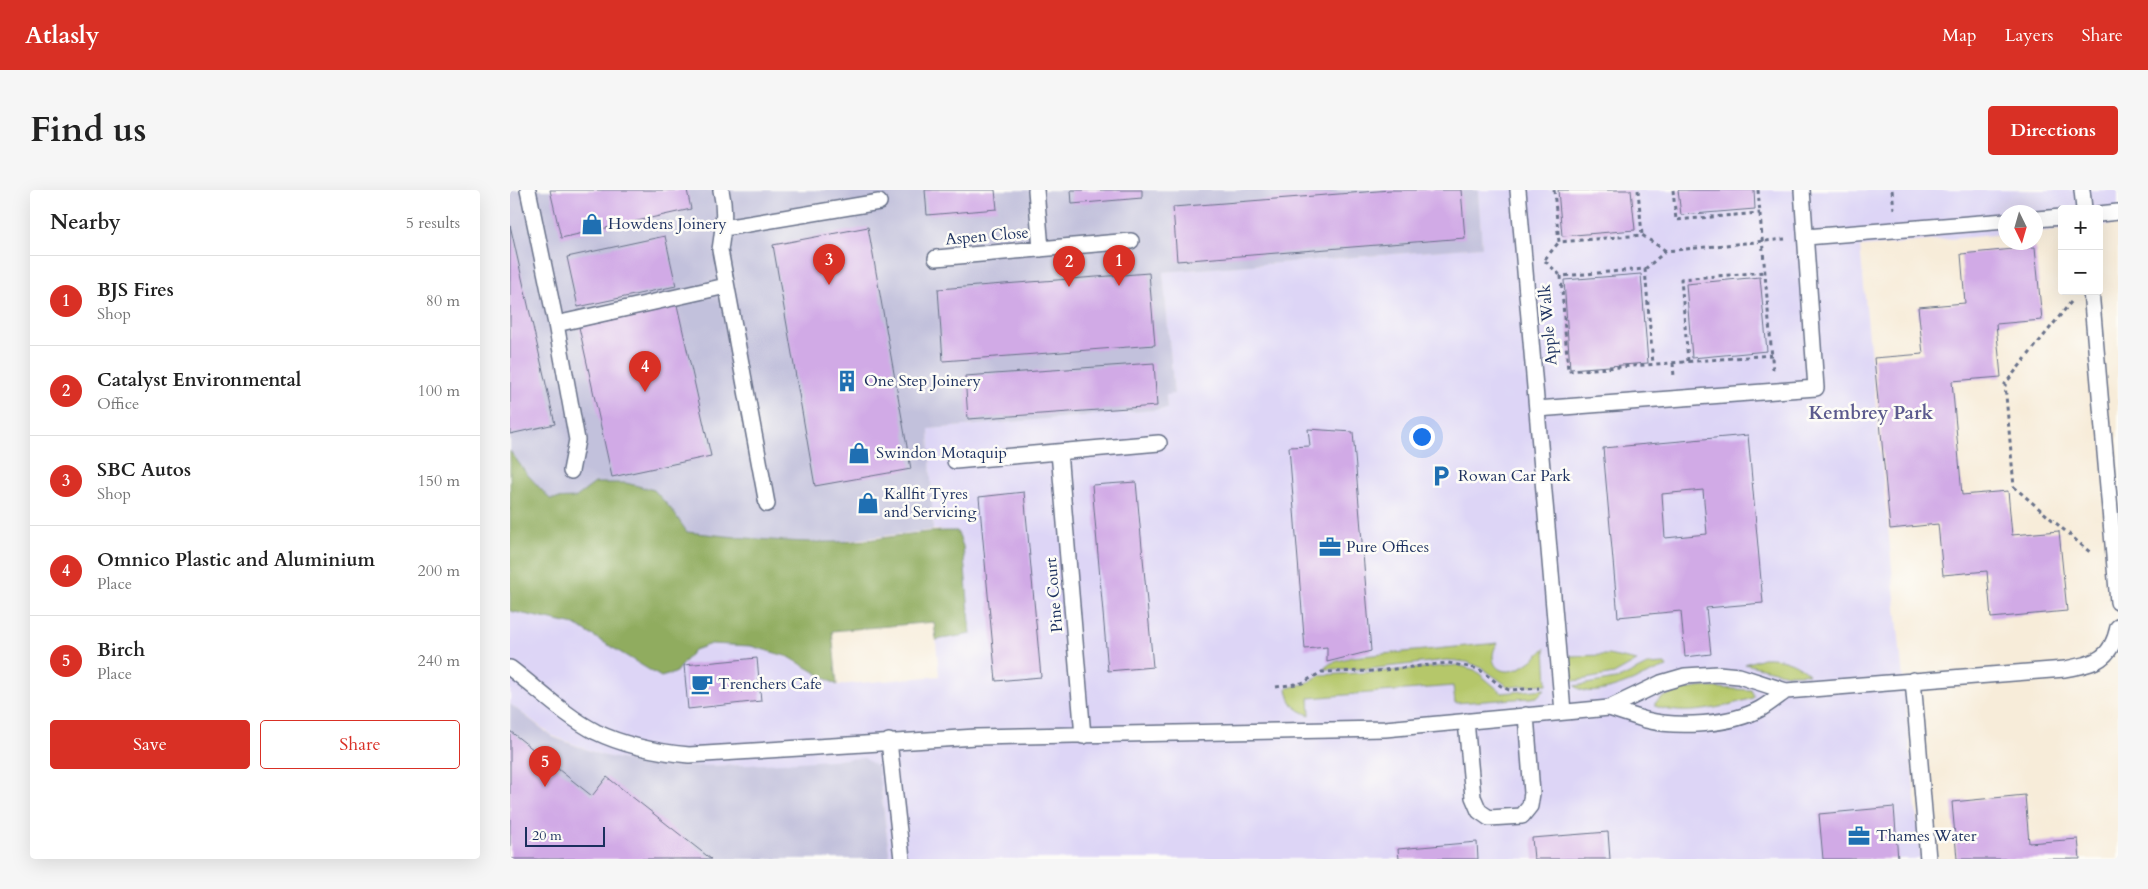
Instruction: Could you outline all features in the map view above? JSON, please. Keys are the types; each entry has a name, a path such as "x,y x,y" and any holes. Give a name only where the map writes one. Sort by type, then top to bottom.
{"lane":[{"path":"528,190 556,324 577,440 571,470"},
{"path":"721,190 724,202 724,228 720,250 767,504"},
{"name":"Aspen Close","path":"1036,190 1041,249"},
{"path":"1518,190 1562,712"},
{"path":"1537,409 1816,388 1802,190"},
{"path":"2082,190 2084,205"},
{"path":"724,228 879,202"},
{"path":"2103,214 2118,212"},
{"path":"2043,218 2058,217"},
{"path":"1806,237 1998,222"},
{"name":"Aspen Close","path":"936,258 1131,241"},
{"path":"556,324 726,286"},
{"path":"2091,295 2118,602"},
{"path":"955,461 1159,443"},
{"name":"Pine Court","path":"1059,452 1083,736"},
{"path":"510,668 577,720 596,732 656,752 689,755 976,737 1385,729 1609,708 1661,683 1685,676 1718,674 1738,676 1786,691 2065,669 2088,664 2115,649 2118,627"},
{"path":"1913,680 1928,859"},
{"path":"1609,708 1647,720 1672,724 1705,722 1736,718 1760,709 1786,691"},
{"path":"1466,721 1474,798 1478,811 1489,818 1504,818 1522,816 1530,806 1532,793 1526,715"},
{"path":"889,741 902,859"}],"path":[{"path":"1554,190 1559,242 1642,235 1666,250"},
{"path":"1638,190 1642,235"},
{"path":"1673,190 1676,220 1760,213"},
{"path":"1758,190 1775,391"},
{"path":"1653,364 1645,269 1666,250 1806,237"},
{"name":"Apple Walk","path":"1645,269 1561,276 1568,371 1772,355"},
{"path":"1688,362 1681,279 1765,272"},
{"path":"2087,295 2074,298 2005,384 2013,478 2014,487 2094,556 2114,554"},
{"path":"1276,687 1302,683 1322,672 1376,671 1448,663 1468,665 1478,669 1509,690 1560,686"}],"shaded area":[{"path":"510,190 1478,190 1482,247 1163,272 1174,394 1166,395 1167,409 929,429 933,530 837,542 762,540 687,532 672,510 595,483 575,498 550,499 527,474 510,451"},
{"name":"Kembrey Park","path":"1478,190 2118,190 2118,224 2103,226 2103,205 2058,205 2058,229 2043,231 2043,205 1998,205 1998,235 1860,247 1921,859 890,859 881,787 748,765 658,767 601,755 553,736 510,704 510,611 575,625 661,677 675,673 694,650 711,644 751,646 789,658 837,685 939,676 936,640 970,634 963,546 957,531 933,530 929,429 1167,409 1166,394 1174,393 1163,272 1482,247"},
{"path":"510,704 553,737 601,755 658,767 748,765 864,758 878,767 890,859 510,859"}],"green space":[{"path":"510,451 527,474 550,499 575,498 595,483 626,483 654,490 672,510 687,532 780,541 835,542 926,532 957,531 963,546 971,634 936,640 934,622 832,631 837,685 789,657 751,646 711,644 694,650 675,673 661,677 575,625 510,611"},
{"path":"1498,643 1493,657 1496,665 1503,671 1514,670 1524,666 1545,648 1547,684 1509,687 1482,668 1467,662 1447,660 1369,669 1323,669 1331,663 1352,657"},
{"path":"1608,655 1637,661 1614,674 1574,681 1572,679 1569,656"},
{"path":"1763,658 1776,658 1788,661 1799,666 1809,674 1787,674 1745,664"},
{"path":"1665,664 1667,667 1620,686 1583,691 1575,686 1621,678 1647,665"},
{"path":"1458,665 1475,670 1502,693 1545,689 1537,697 1455,703 1453,686 1309,698 1310,715 1300,711 1294,705 1289,698 1287,688 1307,683 1320,675"},
{"path":"1704,687 1751,690 1754,696 1753,698 1704,710 1679,711 1655,706 1655,703 1660,699 1672,693"}],"building":[{"name":"Howdens Joinery","path":"550,190 687,190 691,209 561,238"},
{"path":"925,190 995,190 997,209 927,215"},
{"path":"1071,190 1142,190 1142,198 1072,204"},
{"path":"1390,190 1461,190 1465,238 1177,261 1173,207"},
{"path":"1558,190 1631,190 1635,230 1562,236"},
{"path":"1678,190 1754,190 1755,209 1681,215"},
{"path":"510,225 555,424 510,434"},
{"path":"868,227 911,469 815,486 773,245"},
{"path":"665,236 676,286 578,307 567,257"},
{"path":"2003,250 2035,250 2042,320 1996,324 2001,377 1952,381 1962,495 2008,491 2012,535 2059,531 2067,611 1991,618 1987,571 1943,575 1938,524 1890,529 1874,358 1923,354 1918,307 1965,303 1961,254"},
{"path":"1149,273 1155,345 943,361 938,289"},
{"path":"1641,274 1648,363 1570,369 1564,280"},
{"path":"1760,277 1767,351 1692,358 1686,284"},
{"path":"677,305 711,456 612,477 579,327"},
{"path":"1154,363 1157,406 968,419 965,376"},
{"name":"Pure Offices","path":"1308,429 1353,432 1371,651 1327,662 1327,647 1305,649 1289,447 1310,446"},
{"path":"1748,435 1763,603 1706,608 1711,654 1685,657 1681,611 1618,617 1603,448","holes":["1703,490 1707,534 1665,538 1662,494"]},
{"path":"1136,482 1153,667 1108,671 1092,485"},
{"path":"1024,492 1041,677 996,681 979,497"},
{"path":"757,658 761,701 688,709 684,665"},
{"path":"510,731 592,796 607,777 711,859 510,859"},
{"path":"2025,795 2029,843 2078,839 2080,859 1957,859 1952,802"},
{"name":"Thames Water","path":"1894,807 1898,859 1823,859 1819,814"},
{"path":"1608,832 1610,859 1534,859 1532,838"},
{"path":"1477,842 1478,859 1399,859 1398,849"}],"place":[{"name":"Howdens Joinery","path":"592,224"},
{"name":"SBC Autos","path":"829,285"},
{"name":"BJS Fires","path":"1119,286"},
{"name":"Catalyst Environmental","path":"1069,287"},
{"name":"One Step Joinery","path":"847,381"},
{"name":"Omnico Plastic and Aluminium","path":"645,392"},
{"name":"Swindon Motaquip","path":"859,453"},
{"name":"Rowan Car Park","path":"1441,476"},
{"name":"Kallfit Tyres and Servicing","path":"868,503"},
{"name":"Pure Offices","path":"1330,547"},
{"name":"Trenchers Cafe","path":"702,684"},
{"name":"Birch","path":"545,787"},
{"name":"Thames Water","path":"1859,836"}],"district":[{"name":"Kembrey Park","path":"1871,413"}]}
